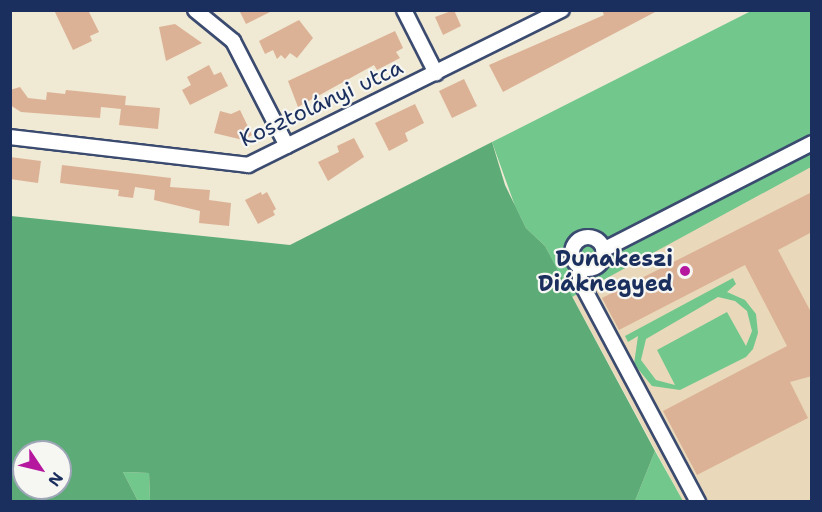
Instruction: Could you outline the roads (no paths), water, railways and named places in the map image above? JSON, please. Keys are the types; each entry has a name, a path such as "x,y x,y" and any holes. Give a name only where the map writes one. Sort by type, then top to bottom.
{"street":[{"path":"195,10 234,41 287,146"},
{"path":"404,10 436,73"},
{"name":"Kosztolányi utca","path":"10,137 248,165 562,10"},
{"path":"603,250 812,143"},
{"path":"580,267 595,267 602,260 603,250 594,238 578,240 572,254 580,267 580,281 698,501"}],"place":[{"name":"Dunakeszi Diáknegyed","path":"685,271"}]}
